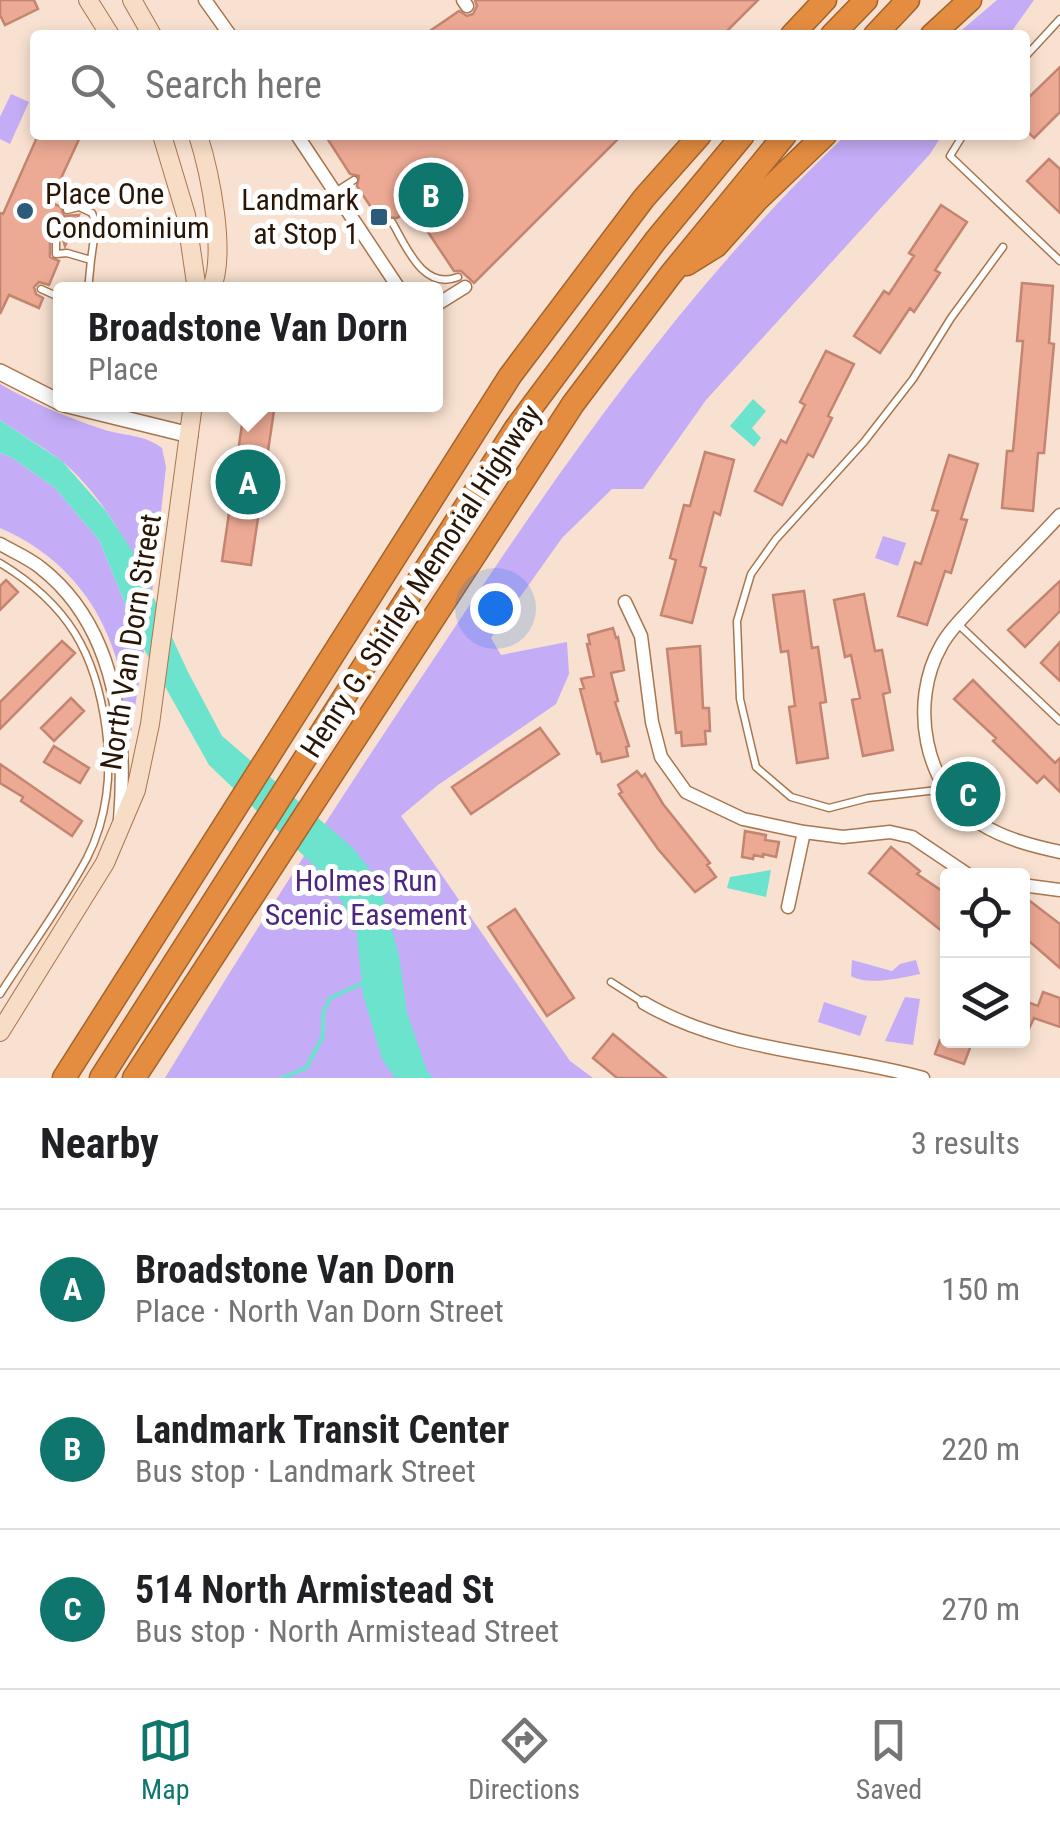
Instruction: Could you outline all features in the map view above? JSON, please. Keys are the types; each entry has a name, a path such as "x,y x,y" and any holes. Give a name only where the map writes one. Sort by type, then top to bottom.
{"highway":[{"path":"784,30 810,0"},
{"path":"797,30 824,0"},
{"path":"837,30 866,0"},
{"path":"880,30 908,0"},
{"path":"937,30 970,0"},
{"name":"Henry G. Shirley Memorial Highway","path":"64,1078 510,376 592,265 695,140"},
{"path":"101,1078 516,428 635,267 739,140"},
{"name":"Henry G. Shirley Memorial Highway","path":"134,1078 573,404 671,274 781,140"},
{"path":"671,274 716,246 820,140"}],"main road":[{"path":"88,0 107,30"},
{"path":"132,0 149,30"},
{"path":"164,140 186,215 196,282"},
{"path":"199,140 212,196 217,276 214,282"},
{"name":"North Van Dorn Street","path":"0,1032 93,884 118,836 142,765 192,412"}],"street":[{"path":"205,0 226,30"},
{"path":"300,140 395,282"},
{"path":"443,299 461,282"},
{"path":"0,372 53,398"},
{"path":"96,412 190,435"},
{"path":"1060,515 942,644 924,698 928,746 947,788 978,823 1018,842 1060,852"},
{"path":"0,544 40,567 70,598 97,640 113,689 121,761 118,836"},
{"path":"625,602 641,636 652,722 661,758 686,792 744,819 804,832 843,837 890,832 912,837 958,868"},
{"path":"788,907 804,832"},
{"path":"1030,886 1060,890"},
{"path":"644,1003 731,1038 923,1078"}],"lane":[{"path":"1030,52 1060,19"},
{"path":"960,140 950,156 1060,261"},
{"path":"335,192 354,180"},
{"path":"67,210 78,207 92,213 96,224 89,282"},
{"path":"392,222 424,272 433,278 461,282"},
{"path":"56,234 56,254 68,253 91,260"},
{"path":"947,788 868,798 829,808 791,797 756,767 740,699 738,621 751,574 776,538 864,442 913,380 951,318 1003,247"},
{"path":"41,289 53,295"},
{"path":"0,562 44,595 85,647 100,688 109,752 104,808 87,857 0,994"},
{"path":"958,624 1060,721"},
{"path":"611,982 644,1003"}],"green space":[{"path":"997,0 1034,0 1013,30 962,30"},
{"path":"11,94 29,102 10,144 0,139 0,117"},
{"name":"Holmes Run Scenic Easement","path":"841,140 939,140 706,400 643,489 612,489 562,538 491,638 501,655 567,642 569,674 556,704 438,785 401,816 570,1061 593,1078 165,1078 372,752 582,443 681,314 788,192"},
{"path":"0,384 53,412 148,440 162,448 166,467 152,594 124,539 88,487 59,459 0,420"},
{"path":"0,453 55,488 99,540 144,649 127,759 121,682 108,636 86,597 57,564 0,528"},
{"path":"883,536 906,543 898,566 875,558"},
{"path":"852,960 892,971 900,964 916,960 920,974 885,980 858,979 851,976"},
{"path":"905,997 920,999 913,1045 885,1041"},
{"path":"824,1002 867,1016 860,1036 818,1022"}],"water":[{"path":"753,399 766,411 752,428 761,438 754,447 730,426"},
{"path":"0,420 62,461 106,511 131,549 222,736 353,848 379,881 399,956 407,1013 427,1071 434,1078 395,1078 382,1059 363,995 356,926 328,879 209,765 144,649 99,540 55,488 0,453"},
{"path":"771,870 766,897 727,888 730,877"}],"building":[{"path":"0,0 34,0 38,9 5,25"},
{"path":"475,0 758,0 728,30 431,30 459,11 467,16 473,14"},
{"path":"1060,67 1060,112 1034,138 1030,134 1030,96"},
{"name":"Place One Condominium","path":"36,140 79,140 50,202 61,207 64,216 79,215 65,246 60,229 50,231 50,257 59,261 49,285 39,282 34,287 43,298 39,308 9,295 0,314 0,213 3,214"},
{"path":"328,140 617,140 474,283 461,271 454,271 412,208 397,218 388,217 384,227 357,186 359,176 350,174"},
{"path":"1049,159 1060,169 1060,213 1027,181"},
{"path":"941,205 967,222 935,270 940,273 880,353 854,336 884,291 889,294 914,256 909,253"},
{"path":"1022,283 1053,286 1049,343 1054,344 1044,453 1038,453 1033,511 1002,508 1007,451 1013,451 1023,341 1017,341"},
{"path":"826,351 854,364 813,457 808,454 782,505 755,491 781,440 786,443 805,405 800,402"},
{"path":"244,412 274,412 251,565 222,561"},
{"path":"705,452 734,460 720,515 714,512 700,566 706,568 692,623 661,615 676,560 670,558 684,505 690,506"},
{"path":"949,455 978,464 961,519 967,520 951,573 945,571 927,625 898,616 915,562 921,564 938,511 932,510"},
{"path":"6,580 18,592 0,610 0,586"},
{"path":"1060,581 1060,611 1025,647 1008,630"},
{"path":"804,591 812,648 818,647 826,702 820,703 828,758 797,763 789,707 795,706 788,651 781,652 773,595"},
{"path":"864,594 875,651 882,650 890,692 883,694 893,750 863,756 852,700 860,698 851,655 845,657 834,600"},
{"path":"613,628 624,670 611,673 618,701 615,702 629,746 628,756 602,762 580,689 584,688 581,679 594,676 588,635"},
{"path":"62,641 75,653 0,729 0,702"},
{"path":"1060,642 1060,681 1041,663"},
{"path":"700,646 703,708 709,708 710,731 705,731 706,744 682,746 681,732 676,733 667,649"},
{"path":"973,680 1055,763 1060,758 1060,792 1044,776 1037,783 954,699"},
{"path":"71,698 84,711 54,741 41,728"},
{"path":"540,728 559,754 471,814 452,787"},
{"path":"54,746 89,768 80,783 44,762"},
{"path":"0,764 82,821 72,836 0,783"},
{"path":"637,771 642,777 645,774 663,804 710,863 707,865 716,877 695,892 619,794 622,792 618,785"},
{"path":"745,831 779,842 776,857 742,857"},
{"path":"891,847 920,871 917,874 940,890 940,930 869,873"},
{"path":"1030,901 1060,924 1060,968 1030,942"},
{"path":"515,909 574,998 547,1016 488,927"},
{"path":"1043,992 1060,998 1060,1027 1034,1018 1030,1027 1030,1003 1038,1006"},
{"path":"613,1034 666,1078 617,1078 593,1058"},
{"path":"940,1040 940,1048 970,1048 964,1064 935,1054"}],"waterway":[{"path":"282,1078 306,1068 323,1036 323,1013 330,998 363,983"}],"place":[{"name":"Landmark Transit Center","path":"431,195"},
{"name":"Place One Condominium","path":"25,211"},
{"name":"Landmark at Stop 1","path":"379,217"},
{"name":"Broadstone Van Dorn","path":"248,482"},
{"name":"514 North Armistead St","path":"968,794"}]}
